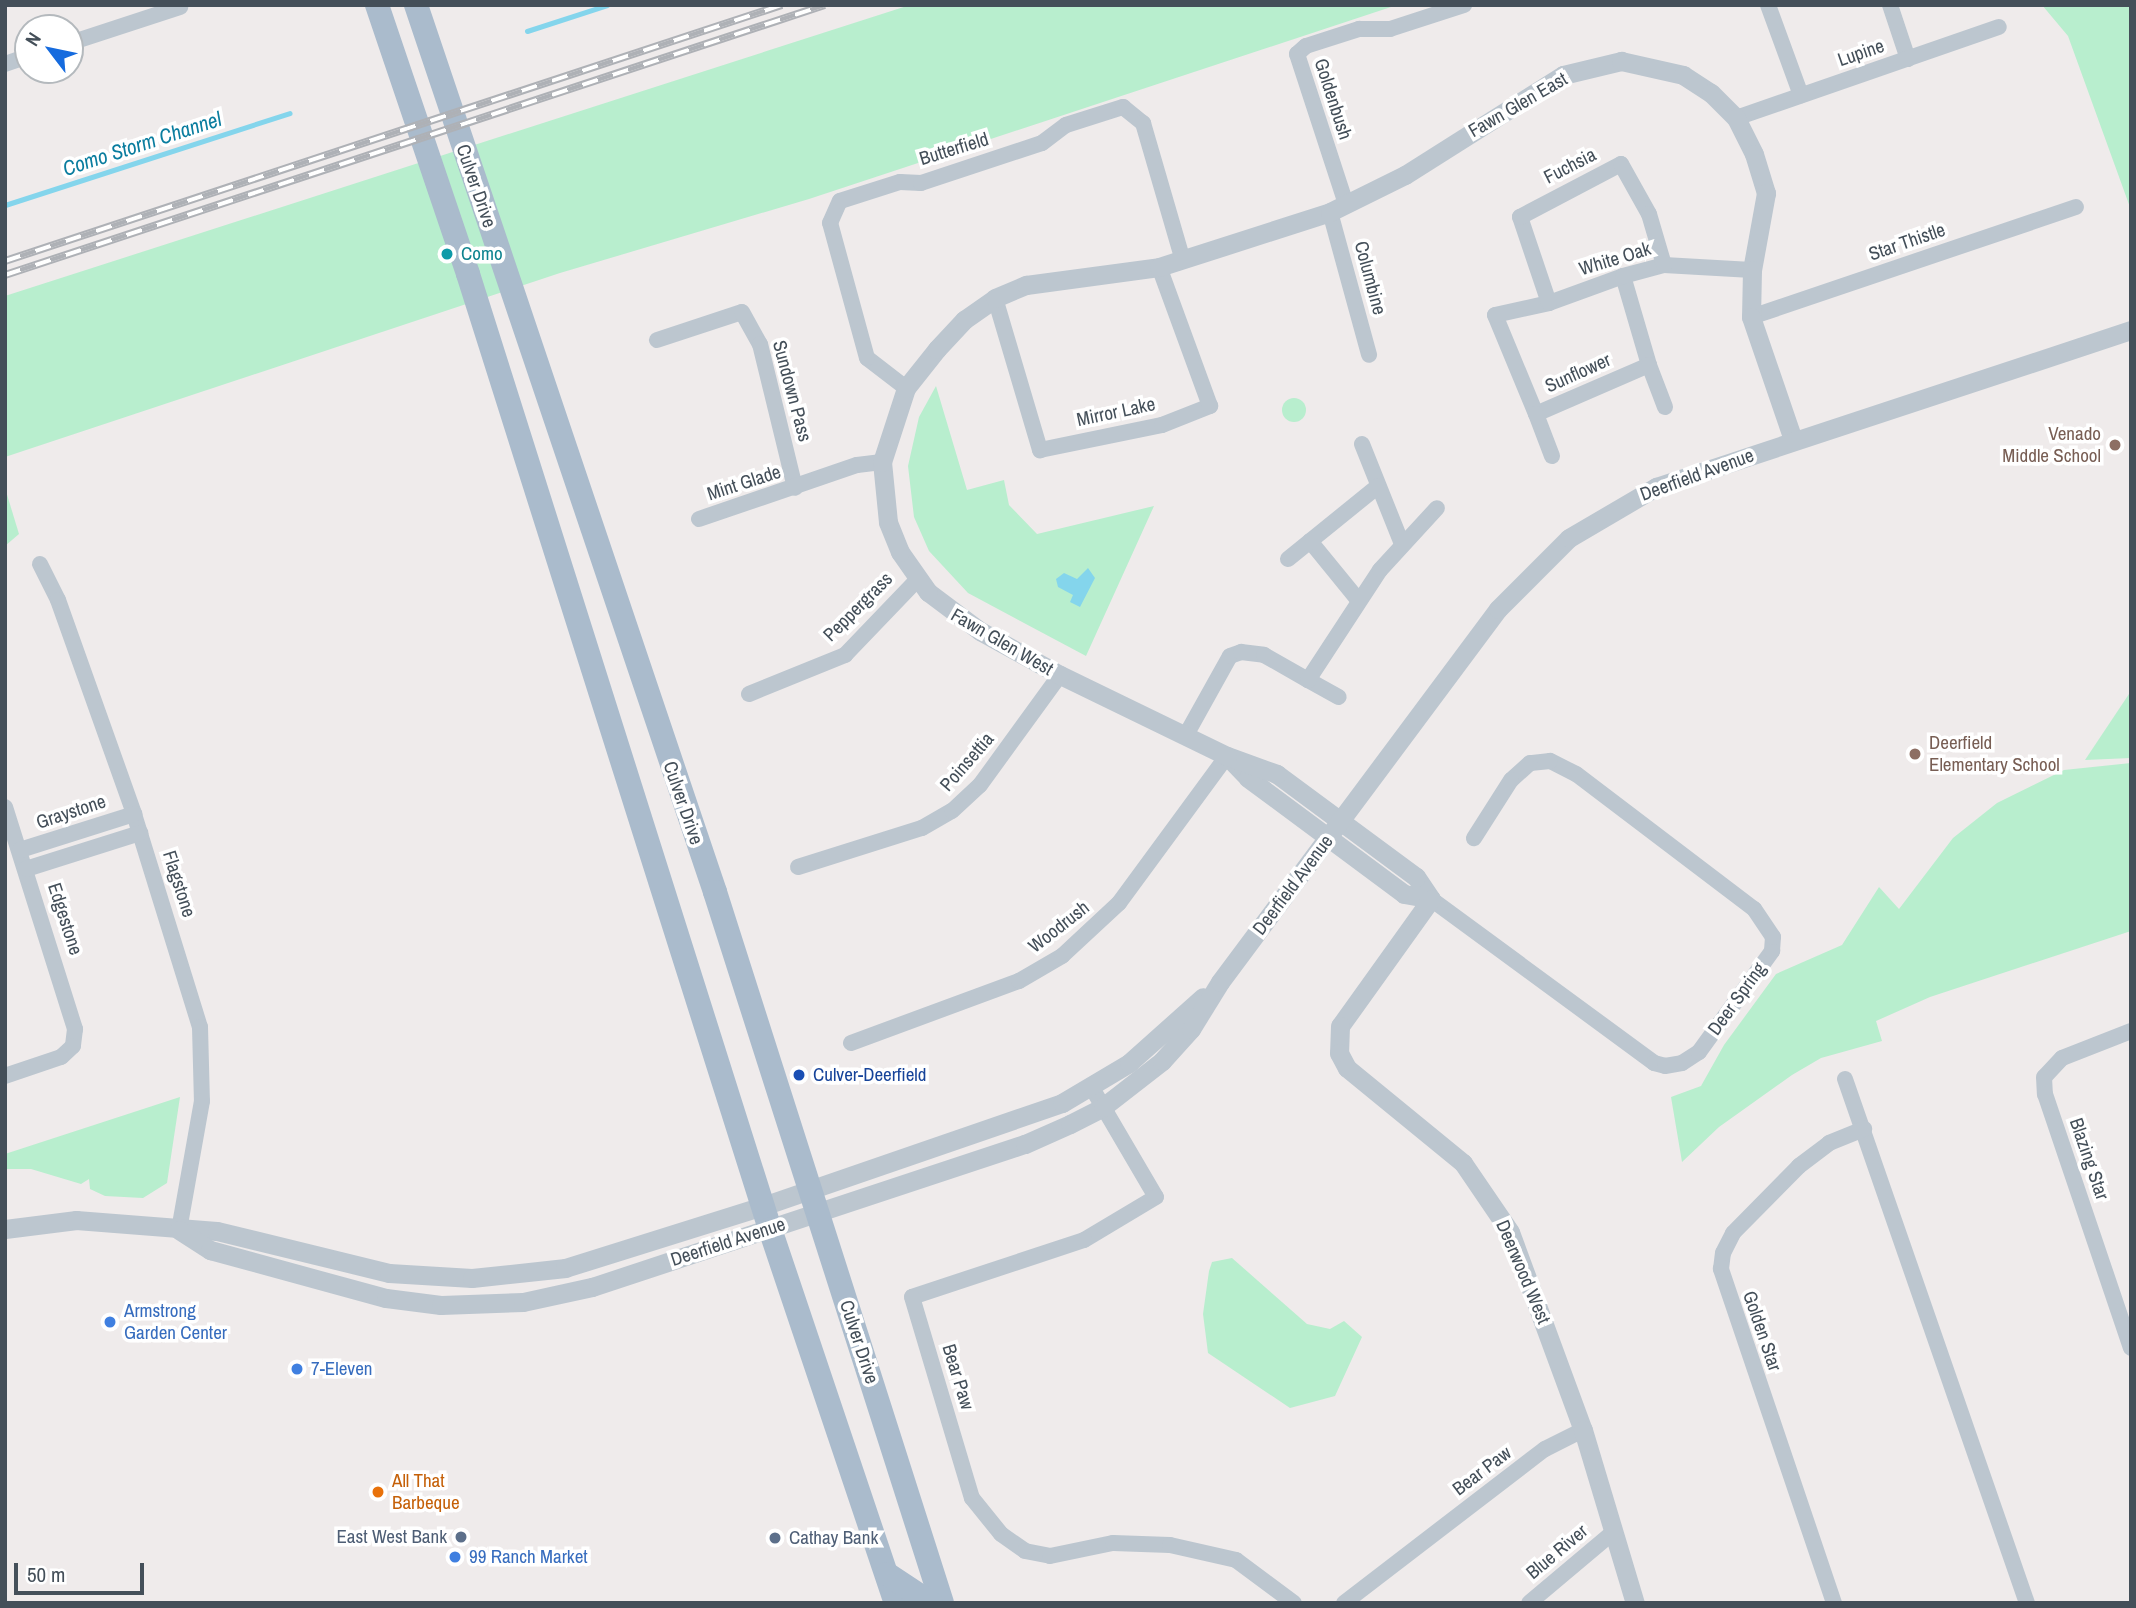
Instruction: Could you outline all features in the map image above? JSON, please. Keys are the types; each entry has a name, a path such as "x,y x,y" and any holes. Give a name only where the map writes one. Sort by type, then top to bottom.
{"main road":[{"name":"Culver Drive","path":"377,5 468,274 766,1217 896,1603"},
{"name":"Culver Drive","path":"416,5 715,891 943,1603"},
{"path":"887,1574 931,1603"}],"street":[{"name":"Goldenbush","path":"1338,208 1297,54 1301,48 1359,29 1390,29 1464,5"},
{"path":"1768,5 1801,95"},
{"path":"1890,5 1908,59"},
{"path":"84,38 180,7"},
{"name":"Lupine","path":"1736,118 1999,27"},
{"name":"Fawn Glen East","path":"1182,257 1338,208 1405,175 1563,75 1621,61 1683,75 1712,93 1736,118 1754,154 1766,193 1752,270 1751,317 1793,440"},
{"name":"Butterfield","path":"906,388 867,359 831,223 840,201 900,182 921,183 1006,155 1042,143 1066,125 1123,107 1143,123 1182,257"},
{"name":"Fuchsia","path":"1549,303 1520,217 1621,164 1654,225 1664,265"},
{"name":"Star Thistle","path":"1751,317 2076,207"},
{"name":"Columbine","path":"1338,208 1369,355"},
{"name":"Fawn Glen West","path":"1182,257 1159,268 1026,285 995,298 964,320 906,388 882,462 888,522 918,579 940,605 1060,676 1227,756 1277,774 1341,822"},
{"name":"White Oak","path":"1494,317 1549,303 1623,276 1664,265 1752,270"},
{"name":"Mirror Lake","path":"995,298 1040,450 1162,425 1210,406 1159,268"},
{"path":"1623,276 1665,407"},
{"name":"Sundown Pass","path":"657,340 742,312 760,344 795,488"},
{"name":"Sunflower","path":"1494,317 1536,414 1650,365"},
{"name":"Deerfield Avenue","path":"5,1229 76,1220 217,1231 389,1273 491,1277 592,1261 766,1217 816,1213 1025,1144 1103,1107 1162,1061 1191,1029 1220,982 1498,609 1569,538 1656,487 2131,330"},
{"path":"1536,414 1552,456"},
{"path":"1362,444 1402,544"},
{"name":"Mint Glade","path":"699,519 857,466 882,462"},
{"path":"1288,559 1378,486"},
{"path":"1308,680 1359,601 1402,544 1437,508"},
{"path":"1310,541 1359,601"},
{"name":"Flagstone","path":"40,564 58,600 134,814 200,1027 202,1101 179,1230"},
{"name":"Peppergrass","path":"749,694 845,655 918,579"},
{"path":"1185,735 1230,656 1241,652 1264,655 1339,698"},
{"name":"Poinsettia","path":"798,867 922,828 952,811 981,785 1060,676"},
{"name":"Fawn Glen West","path":"1227,756 1248,778 1328,838"},
{"name":"Woodrush","path":"851,1043 1019,981 1062,956 1119,904 1227,756"},
{"name":"Deer Spring","path":"1341,822 1416,877 1431,899 1646,1057 1665,1066 1699,1052 1772,951 1773,937 1754,909 1576,774 1550,761 1530,763 1511,780 1474,838"},
{"name":"Edgestone","path":"5,807 75,1030 73,1046 61,1057 5,1076"},
{"name":"Graystone","path":"20,850 134,814"},
{"path":"26,869 140,832"},
{"name":"Deer Spring","path":"1328,838 1404,894 1431,899"},
{"name":"Deerwood West","path":"1431,899 1340,1026 1339,1054 1347,1068 1444,1145 1489,1197 1526,1271 1583,1430 1612,1533 1636,1603"},
{"name":"Deerfield Avenue","path":"179,1230 210,1250 301,1277 386,1298 441,1305 523,1302 592,1287 766,1217 809,1189 1036,1112 1091,1088 1149,1047 1220,982"},
{"name":"Blazing Star","path":"2131,1031 2062,1058 2044,1077 2045,1094 2131,1348"},
{"path":"1845,1079 2027,1603"},
{"name":"Bear Paw","path":"1091,1088 1156,1197 1084,1240 912,1297 972,1498 1002,1534 1025,1551 1050,1556 1113,1543 1170,1545 1236,1560 1294,1603"},
{"name":"Golden Star","path":"1833,1603 1721,1269 1723,1253 1733,1233 1799,1166 1829,1143 1864,1129"},
{"name":"Bear Paw","path":"1344,1603 1545,1449 1583,1430"},
{"name":"Blue River","path":"1529,1603 1612,1533"}],"green space":[{"path":"910,5 1397,5 809,199 560,273 5,457 5,296"},
{"path":"2042,5 2131,5 2131,210 2068,36"},
{"path":"936,386 967,490 1004,480 1009,505 1037,534 1154,506 1086,656 968,593 929,551 914,517 908,466 919,417"},
{"path":"1294,398 1303,401 1306,410 1303,419 1294,422 1285,419 1282,410 1285,401"},
{"path":"5,488 19,534 5,546"},
{"path":"2131,691 2131,758 2085,760"},
{"path":"2131,763 2131,931 1930,997 1876,1021 1882,1041 1821,1058 1792,1075 1719,1127 1682,1162 1671,1097 1701,1086 1724,1045 1776,974 1842,945 1879,887 1899,909 1953,838 1997,803 2064,770"},
{"path":"180,1097 167,1183 143,1198 105,1196 90,1189 89,1179 81,1184 31,1169 5,1169 5,1154"},
{"path":"1232,1258 1307,1324 1330,1329 1344,1321 1362,1337 1335,1396 1290,1408 1208,1353 1203,1314 1209,1271 1212,1262"}],"water":[{"path":"1088,568 1095,578 1080,607 1070,602 1073,595 1058,587 1056,579 1064,573 1077,579"}],"waterway":[{"name":"Como Storm Channel","path":"527,31 607,5"},
{"name":"Como Storm Channel","path":"5,205 289,113"}],"railway":[{"path":"5,261 782,5"},
{"path":"5,275 825,5"}],"place":[{"name":"Como","path":"447,254"},
{"name":"Venado Middle School","path":"2115,445"},
{"name":"Deerfield Elementary School","path":"1915,754"},
{"name":"Culver-Deerfield","path":"799,1075"},
{"name":"Armstrong Garden Center","path":"110,1322"},
{"name":"7-Eleven","path":"297,1369"},
{"name":"All That Barbeque","path":"378,1492"},
{"name":"East West Bank","path":"461,1537"},
{"name":"Cathay Bank","path":"775,1538"},
{"name":"99 Ranch Market","path":"455,1557"}]}
